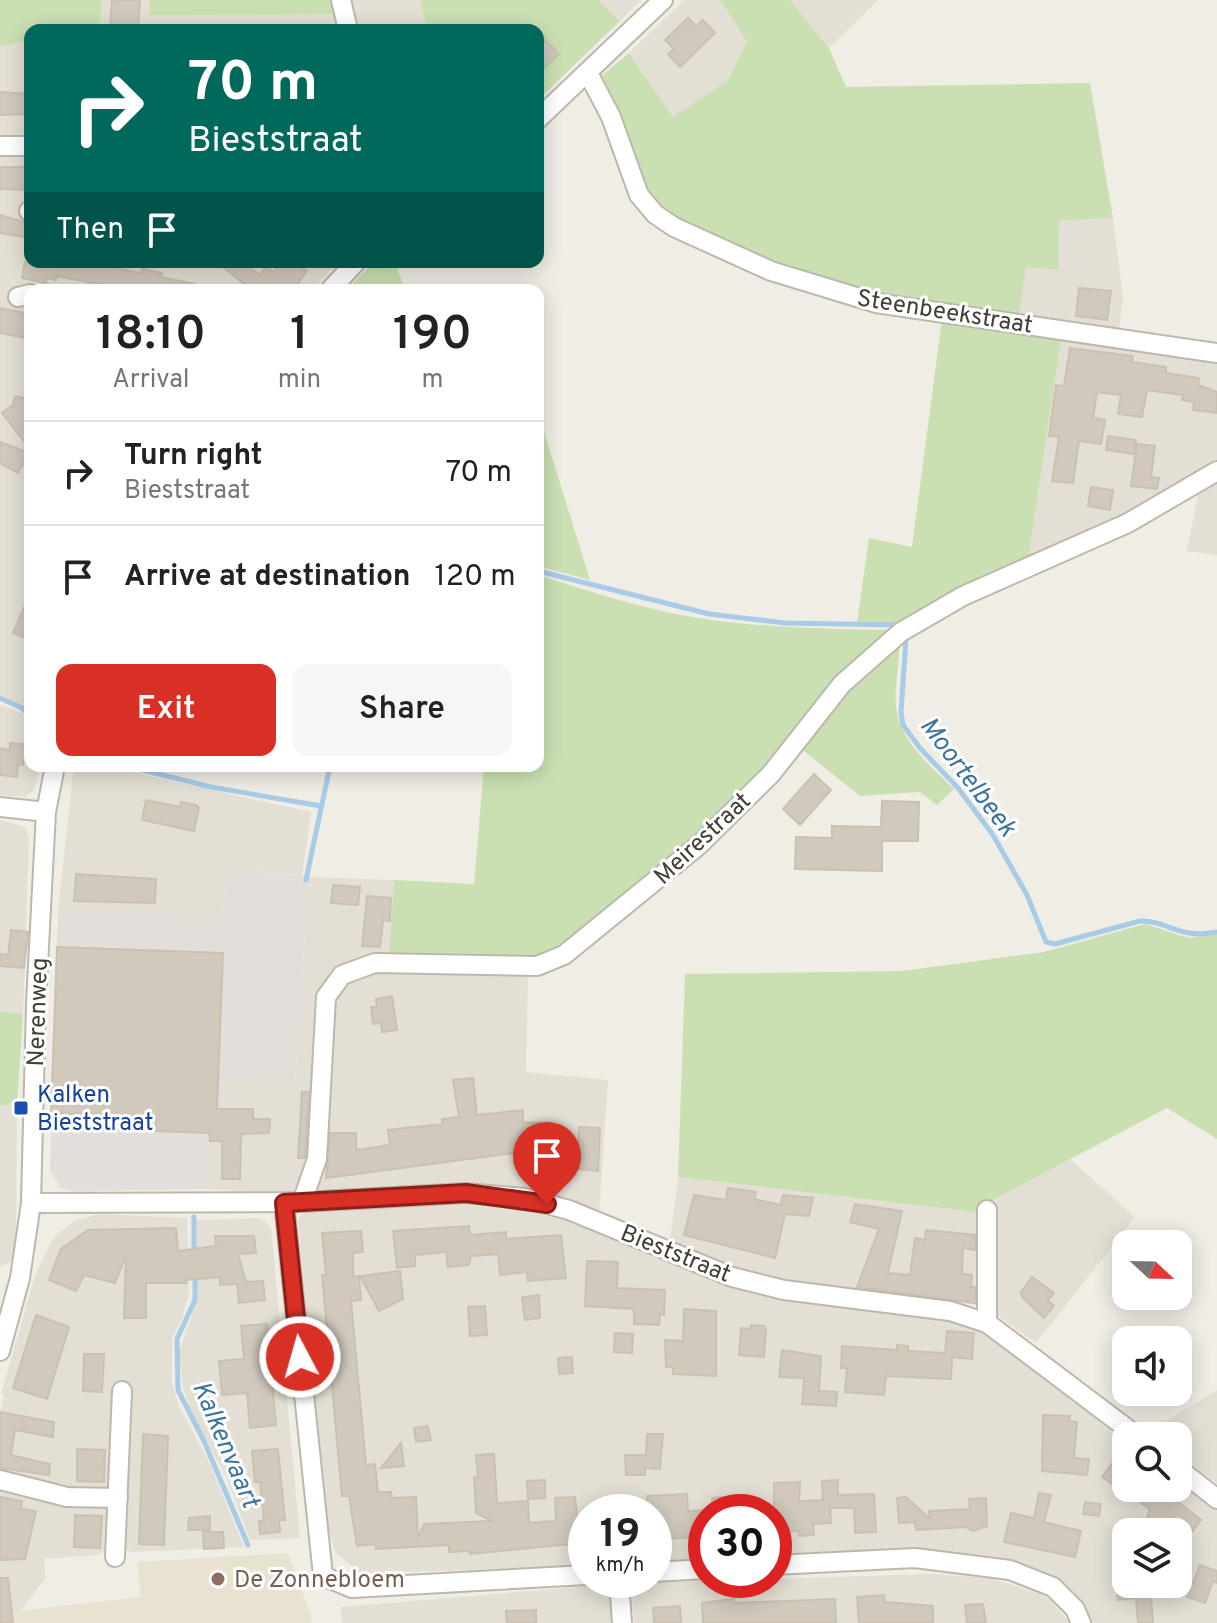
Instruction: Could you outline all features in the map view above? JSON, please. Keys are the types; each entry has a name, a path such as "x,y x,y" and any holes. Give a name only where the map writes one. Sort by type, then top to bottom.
{"street":[{"path":"341,0 347,24"},
{"path":"544,113 663,0"},
{"name":"Steenbeekstraat","path":"588,73 611,117 639,195 655,214 674,227 771,271 876,303 1217,353"},
{"path":"0,146 24,146"},
{"path":"336,284 350,268"},
{"name":"Meirestraat","path":"293,1202 317,1159 326,997 342,975 375,963 537,966 564,955 699,845 771,774 842,684 901,632 963,596 1128,523 1217,471"},
{"name":"Nerenweg","path":"0,1351 20,1278 31,1203 36,1004 46,812 54,772"},
{"path":"0,807 46,812"},
{"name":"Bieststraat","path":"31,1203 293,1202 466,1193 525,1198 569,1210 732,1277 784,1290 934,1308 987,1323 1118,1422"},
{"path":"293,1202 323,1576 352,1588 568,1576"},
{"path":"987,1210 987,1323"},
{"path":"0,1276 20,1278"},
{"path":"115,1557 122,1391"},
{"path":"1192,1479 1217,1499"},
{"path":"0,1480 67,1497 118,1498"},
{"path":"792,1564 915,1558 1010,1570 1053,1587 1075,1609 1081,1623"},
{"path":"620,1598 622,1623"}],"shaded area":[{"path":"102,0 150,0 149,15 337,14 340,24 100,24"},
{"path":"349,0 420,0 426,24 355,24"},
{"path":"598,0 641,0 620,21"},
{"path":"684,0 720,0 747,40 728,80 673,118 629,53"},
{"path":"790,0 878,0 829,48"},
{"path":"24,41 24,140 0,140 0,47"},
{"path":"0,155 24,155 24,268 332,268 317,284 24,284 24,707 0,695"},
{"path":"1113,218 1123,298 1119,330 1019,315 1026,266 1058,269 1059,219"},
{"path":"1062,334 1217,360 1217,464 1152,502 1028,560"},
{"path":"1217,480 1217,555 1187,551 1199,490"},
{"path":"0,705 24,716 24,772 38,772 34,790 25,797 0,795"},
{"path":"73,772 131,772 311,812 302,876 228,868 222,916 58,910"},
{"path":"0,820 25,827 29,837 23,1014 0,1011"},
{"path":"228,868 309,877 295,1085 224,1081 223,1135 204,1136 204,1189 73,1191 61,1188 50,1171 58,910 222,916"},
{"path":"309,877 394,880 389,957 333,978 314,1157 298,1189 289,1193 204,1189 204,1136 223,1134 224,1081 295,1084"},
{"path":"384,972 528,974 526,1072 608,1080 599,1213 518,1187 473,1183 312,1195 336,989 351,979"},
{"path":"0,1105 17,1105 16,1243 10,1262 0,1267"},
{"path":"1070,1159 1135,1217 1125,1230 1112,1230 1112,1246 1036,1343 984,1306 779,1281 714,1260 670,1241 678,1177 983,1213 984,1204"},
{"path":"490,1202 552,1213 757,1293 788,1300 940,1315 972,1323 1112,1426 1112,1502 1192,1502 1192,1488 1217,1507 1217,1623 1092,1623 1073,1593 1058,1580 1021,1565 989,1558 879,1549 792,1556 792,1494 688,1494 688,1562 672,1563 672,1494 568,1494 568,1567 360,1573 335,1552 324,1513 298,1218 306,1212"},
{"path":"100,1214 187,1218 189,1292 182,1319 172,1338 172,1383 178,1404 208,1460 244,1547 132,1552 125,1550 125,1543 107,1542 106,1551 96,1555 44,1559 45,1579 10,1623 0,1623 0,1415 4,1395 1,1394 35,1276 53,1238 76,1220"},
{"path":"260,1218 271,1227 300,1538 250,1540 226,1476 193,1417 183,1388 179,1352 198,1297 195,1220"},
{"path":"1217,1390 1217,1484 1192,1464 1192,1422 1165,1422"},
{"name":"De Zonnebloem","path":"288,1553 312,1618 310,1623 0,1623 0,1613 141,1597 137,1562"},
{"path":"930,1574 989,1578 1047,1597 1070,1623 634,1623 632,1598 672,1598 672,1582 688,1582 688,1598 792,1598 792,1578"},
{"path":"568,1588 568,1598 611,1598 613,1623 342,1623 341,1607"}],"green space":[{"path":"0,0 102,0 100,24 24,24 24,41 0,47"},
{"path":"150,0 334,0 337,14 149,15"},
{"path":"420,0 598,0 620,21 544,94 544,24 426,24"},
{"path":"720,0 790,0 829,48 846,87 1090,83 1113,218 1059,220 1058,270 1026,267 1019,315 869,295 770,262 663,210 645,189 600,77 629,53 673,117 728,80 747,41"},
{"path":"368,268 397,268 403,284 352,284"},
{"path":"942,319 1062,334 1028,560 896,625 857,623 869,538 912,547"},
{"path":"544,431 590,580 544,568"},
{"path":"544,577 684,616 774,626 890,630 855,660 744,795 568,945 534,959 389,957 394,880 474,884 483,772 544,772"},
{"path":"899,643 896,686 898,718 911,744 954,789 937,805 920,792 860,796 799,747 836,702"},
{"path":"1145,924 1189,938 1217,934 1217,1139 1167,1108 985,1204 984,1213 678,1177 685,974 902,971 1044,952"},
{"path":"0,1011 23,1014 17,1105 0,1105"}],"building":[{"path":"112,0 140,0 138,24 110,24"},
{"path":"688,18 696,26 703,20 715,33 680,67 668,54 674,49 665,40"},
{"path":"544,39 559,54 544,68"},
{"path":"0,92 24,94 24,114 0,115"},
{"path":"0,167 24,167 24,190 0,189"},
{"path":"0,215 24,222 24,237 0,233"},
{"path":"24,267 116,268 162,273 161,277 195,284 97,284 57,276 56,280 47,278 46,283 22,278"},
{"path":"224,268 250,268 260,275 265,268 273,272 277,268 303,268 307,271 297,284 244,284"},
{"path":"1079,288 1111,291 1107,320 1076,316"},
{"path":"0,308 24,313 24,338 0,333"},
{"path":"1070,348 1133,356 1132,362 1166,367 1166,373 1199,378 1198,385 1217,392 1217,413 1193,410 1194,402 1182,400 1183,395 1147,390 1142,417 1118,414 1121,395 1097,392 1093,418 1105,420 1101,444 1079,441 1073,483 1052,481 1059,437 1049,436 1056,385 1064,386"},
{"path":"15,396 24,398 24,441 2,413 13,405"},
{"path":"1108,436 1136,440 1134,454 1106,450"},
{"path":"0,442 24,451 24,462 18,473 0,463"},
{"path":"1137,444 1155,446 1151,477 1159,478 1157,489 1131,486"},
{"path":"1091,487 1113,490 1110,510 1088,506"},
{"path":"24,608 24,638 13,633"},
{"path":"10,743 24,744 23,765 18,764 17,777 0,775 0,748 10,750"},
{"path":"814,774 831,790 800,825 783,809"},
{"path":"146,800 180,807 181,802 196,805 199,808 194,831 142,820"},
{"path":"882,801 919,802 918,841 882,841 882,871 795,869 796,837 832,838 832,826 881,827"},
{"path":"76,874 156,879 155,903 74,901"},
{"path":"333,885 360,887 358,905 331,903"},
{"path":"367,896 391,898 390,921 383,920 380,947 362,946"},
{"path":"11,930 28,932 24,968 0,966 0,954 8,955"},
{"path":"57,947 223,953 217,1109 253,1109 253,1119 270,1119 269,1133 241,1134 240,1179 222,1179 222,1141 210,1141 210,1133 156,1131 156,1117 51,1113"},
{"path":"392,996 397,1030 382,1032 381,1023 373,1024 371,1007 377,1007 376,999"},
{"path":"473,1078 477,1115 523,1110 523,1122 542,1123 542,1130 555,1130 555,1146 578,1146 579,1127 600,1128 598,1171 528,1164 529,1151 326,1178 330,1133 356,1133 356,1150 390,1145 388,1130 443,1124 442,1119 459,1117 453,1080"},
{"path":"302,1092 309,1092 305,1158 298,1158"},
{"path":"728,1188 756,1192 754,1199 781,1205 783,1195 813,1198 809,1216 785,1214 775,1258 684,1235 694,1195 726,1200"},
{"path":"855,1204 902,1211 888,1273 910,1275 915,1238 925,1240 926,1230 975,1235 975,1250 963,1248 962,1274 972,1275 975,1303 857,1287 879,1229 850,1222"},
{"path":"469,1226 470,1235 506,1232 506,1239 561,1235 566,1278 528,1281 527,1272 500,1275 498,1254 471,1256 469,1265 448,1267 446,1252 415,1255 415,1266 397,1268 393,1231"},
{"path":"176,1228 178,1251 216,1246 215,1236 254,1236 256,1253 238,1254 246,1282 263,1281 265,1300 239,1303 237,1284 220,1285 220,1277 186,1280 186,1283 146,1283 146,1318 124,1318 126,1255 115,1283 84,1275 76,1291 49,1280 61,1249 88,1230"},
{"path":"361,1231 363,1252 353,1253 353,1277 359,1276 361,1300 351,1301 366,1465 375,1464 378,1492 391,1492 392,1498 416,1497 418,1538 424,1524 492,1521 476,1513 474,1477 478,1477 476,1455 494,1454 497,1503 528,1501 529,1523 556,1521 555,1498 568,1497 568,1544 470,1554 469,1551 449,1552 449,1545 376,1549 375,1544 357,1546 349,1496 342,1496 322,1275 326,1275 322,1233"},
{"path":"587,1261 618,1262 617,1288 665,1290 664,1315 660,1314 659,1325 634,1324 634,1309 585,1306"},
{"path":"400,1271 403,1299 379,1311 360,1276"},
{"path":"1032,1277 1054,1293 1048,1301 1054,1306 1044,1318 1022,1297 1021,1292"},
{"path":"539,1295 540,1318 525,1320 522,1297"},
{"path":"485,1306 487,1335 470,1336 468,1307"},
{"path":"684,1309 716,1311 716,1376 673,1374 673,1367 666,1367 665,1340 683,1341"},
{"path":"36,1315 69,1327 47,1399 13,1388"},
{"path":"267,1324 276,1425 250,1428 247,1393 222,1395 219,1361 244,1359 241,1326"},
{"path":"751,1325 764,1326 766,1330 764,1357 739,1355 741,1328 751,1329"},
{"path":"947,1331 974,1333 972,1359 952,1357 951,1379 886,1376 884,1395 845,1392 847,1368 841,1368 842,1346 897,1350 897,1345 908,1346 908,1351 945,1353"},
{"path":"615,1333 633,1334 632,1353 614,1352"},
{"path":"782,1350 821,1356 819,1391 837,1392 836,1406 802,1404 804,1378 779,1377"},
{"path":"84,1354 104,1354 102,1392 83,1391"},
{"path":"572,1357 573,1373 559,1374 558,1358"},
{"path":"0,1412 54,1422 53,1437 15,1430 11,1455 50,1464 49,1475 0,1468"},
{"path":"1043,1415 1070,1416 1069,1421 1077,1422 1074,1458 1089,1459 1087,1475 1042,1471"},
{"path":"428,1426 431,1440 416,1442 414,1428"},
{"path":"143,1434 168,1436 164,1545 139,1544"},
{"path":"647,1434 663,1434 660,1469 645,1468 645,1475 626,1475 625,1455 646,1455"},
{"path":"401,1443 404,1466 381,1468"},
{"path":"77,1449 105,1450 104,1482 77,1481"},
{"path":"278,1449 285,1520 279,1520 280,1532 260,1534 259,1521 264,1521 260,1482 255,1482 252,1451"},
{"path":"1112,1464 1112,1484 1102,1477"},
{"path":"545,1480 545,1498 528,1499 527,1481"},
{"path":"838,1480 838,1495 874,1494 876,1532 855,1533 854,1508 830,1508 831,1523 813,1524 814,1535 799,1536 799,1531 792,1532 792,1494 774,1494 774,1483 800,1482 799,1501 823,1500 822,1481"},
{"path":"1039,1493 1051,1495 1044,1522 1081,1531 1075,1557 1004,1542 1011,1513 1034,1518"},
{"path":"687,1494 688,1538 672,1538 672,1495"},
{"path":"0,1497 22,1501 21,1509 36,1511 25,1559 0,1560"},
{"path":"906,1497 930,1519 929,1511 970,1509 969,1499 986,1498 987,1526 973,1531 966,1527 916,1530 915,1522 899,1523 897,1498"},
{"path":"1085,1502 1101,1504 1099,1516 1083,1514"},
{"path":"1140,1502 1178,1502 1201,1520 1192,1532 1192,1518 1147,1518 1150,1509"},
{"path":"75,1515 102,1516 100,1548 74,1547"},
{"path":"210,1516 210,1530 188,1530 189,1518"},
{"path":"203,1532 223,1532 224,1548 204,1549"},
{"path":"1200,1565 1217,1571 1217,1583 1213,1581 1205,1603 1190,1598"},
{"path":"0,1578 8,1578 13,1623 0,1623"},
{"path":"884,1595 885,1602 933,1606 933,1623 859,1623 857,1597"},
{"path":"1136,1598 1151,1598 1153,1623 1138,1623"},
{"path":"734,1599 734,1603 835,1599 836,1623 703,1623 702,1603"},
{"path":"983,1604 986,1623 967,1623 965,1605"},
{"path":"680,1606 681,1623 654,1623 653,1608"},
{"path":"536,1610 536,1623 507,1623 506,1611"}],"waterway":[{"name":"Moortelbeek","path":"544,573 709,614 785,623 898,625"},
{"name":"Moortelbeek","path":"906,639 901,712 903,725 958,788 993,835 1027,895 1046,942 1055,944 1140,921 1193,934 1217,932"},
{"name":"Moortelbeek","path":"0,698 24,710"},
{"name":"Moortelbeek","path":"150,772 211,787 321,806"},
{"name":"Kalkenvaart","path":"306,880 329,772"},
{"name":"Kalkenvaart","path":"194,1217 194,1255"},
{"name":"Kalkenvaart","path":"195,1273 195,1300 177,1339 178,1390 204,1441 248,1545"}],"place":[{"name":"Kalken Bieststraat","path":"21,1108"},
{"name":"De Zonnebloem","path":"218,1579"}],"route":[{"path":"300,1357 284,1203 466,1193 525,1198 547,1204"}]}
